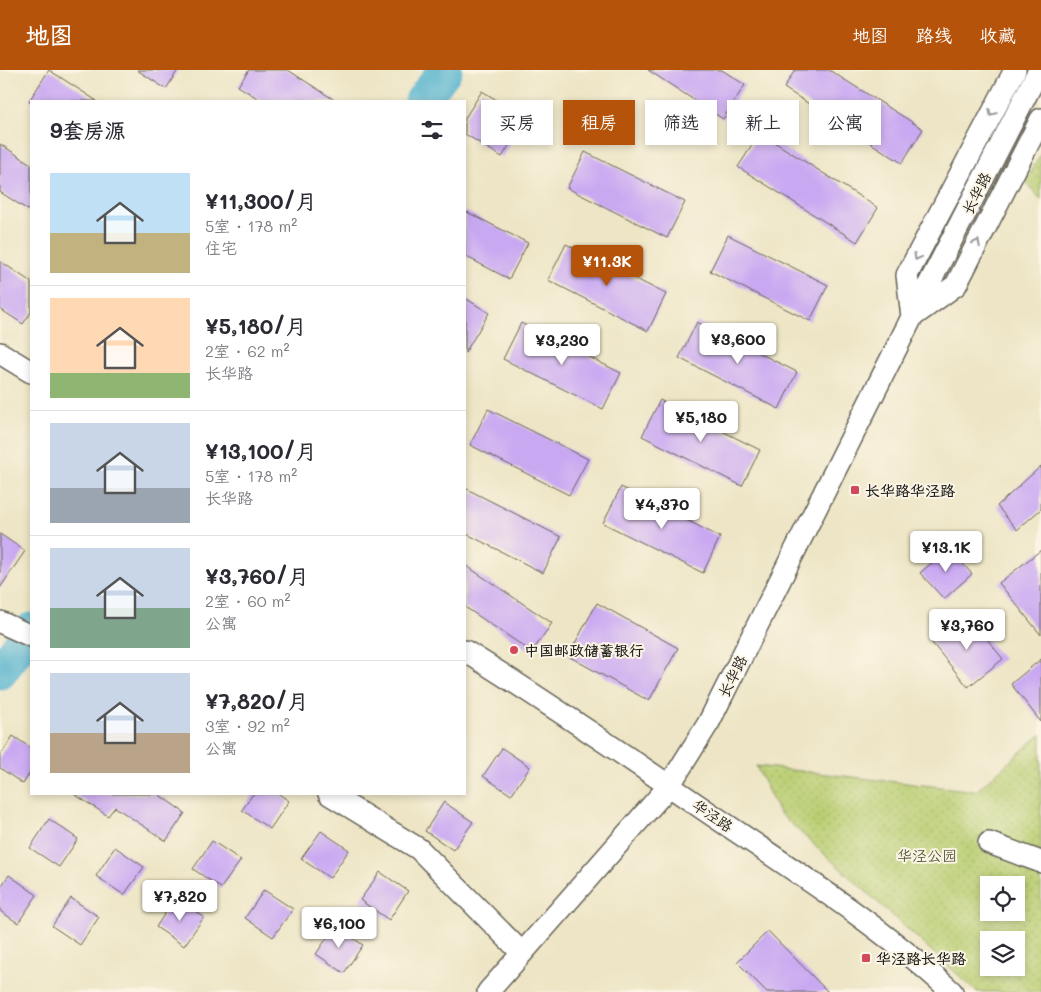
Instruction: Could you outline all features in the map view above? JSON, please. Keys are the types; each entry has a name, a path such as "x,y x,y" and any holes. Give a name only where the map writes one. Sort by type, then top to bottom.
{"street":[{"name":"长华路","path":"912,317 907,275 1015,70"},
{"name":"长华路","path":"488,992 669,786 709,722 912,317 1039,70"},
{"name":"长华路","path":"912,317 956,285 1041,119"},
{"path":"0,353 30,371"},
{"path":"0,622 30,636"},
{"name":"华泾路","path":"466,652 669,786 844,906 934,975 952,992"},
{"path":"331,795 419,849 522,953"},
{"path":"989,843 1041,862"}],"green space":[{"path":"1041,153 1041,200 1026,182"},
{"name":"华泾公园","path":"1041,734 1041,992 977,992 779,813 756,766 976,791"}],"building":[{"path":"49,70 95,100 30,100"},
{"path":"137,70 178,70 166,89"},
{"path":"249,70 288,70 334,100 260,100 238,86"},
{"path":"648,70 722,70 745,85 735,100 727,100 727,113 723,119 717,115 717,100 694,100"},
{"path":"795,70 829,70 877,100 809,100 809,104 784,88"},
{"path":"482,91 497,100 481,100 481,144 466,135 466,116"},
{"path":"881,103 923,129 902,163 874,145 881,145"},
{"path":"0,144 30,163 30,211 0,192"},
{"path":"483,145 509,145 502,157"},
{"path":"752,145 779,145 878,208 857,242 738,167"},
{"path":"585,152 685,202 667,238 567,188"},
{"path":"466,212 528,243 509,279 466,257"},
{"path":"728,235 828,285 810,321 710,271"},
{"path":"566,244 666,294 648,331 548,280"},
{"path":"0,261 30,281 30,314 23,324 0,309"},
{"path":"466,299 489,313 466,351"},
{"path":"697,322 797,372 779,409 679,358"},
{"path":"521,323 621,373 603,409 503,359"},
{"path":"660,400 760,450 742,486 642,436"},
{"path":"488,409 588,459 569,495 470,445"},
{"path":"1041,466 1041,509 1017,530 997,506"},
{"path":"621,487 720,537 703,573 603,523"},
{"path":"466,489 561,537 543,573 466,534"},
{"path":"0,534 25,551 0,588"},
{"path":"949,548 972,574 944,599 920,573"},
{"path":"1041,550 1041,635 999,583"},
{"path":"466,566 552,623 532,652 466,608"},
{"path":"597,603 678,648 649,701 568,656"},
{"path":"967,614 1003,659 968,687 932,643"},
{"path":"1041,659 1041,722 1011,684"},
{"path":"13,736 30,747 30,773 23,784 0,768 0,756"},
{"path":"502,748 530,767 511,795 483,776"},
{"path":"76,795 159,795 185,813 166,841 115,807 108,816"},
{"path":"252,795 280,795 289,801 270,829 242,810"},
{"path":"444,802 473,822 453,850 425,831"},
{"path":"49,819 78,839 59,867 30,848"},
{"path":"321,831 349,850 330,878 301,859"},
{"path":"212,841 241,860 221,888 193,869"},
{"path":"115,847 144,867 124,895 96,876"},
{"path":"380,872 408,891 389,920 360,900"},
{"path":"9,875 37,895 18,923 0,911 0,888"},
{"path":"264,890 293,909 273,937 245,918"},
{"path":"71,898 99,917 80,945 52,926"},
{"path":"175,898 204,917 184,946 156,927"},
{"path":"335,926 363,945 344,973 316,954"},
{"path":"768,931 828,992 767,992 737,962"}],"waterway":[{"path":"423,100 445,70"},
{"path":"0,672 30,631"}],"place":[{"name":"长华路华泾路","path":"855,490"},
{"name":"中国邮政储蓄银行","path":"514,650"},
{"name":"华泾路长华路","path":"866,958"}]}
